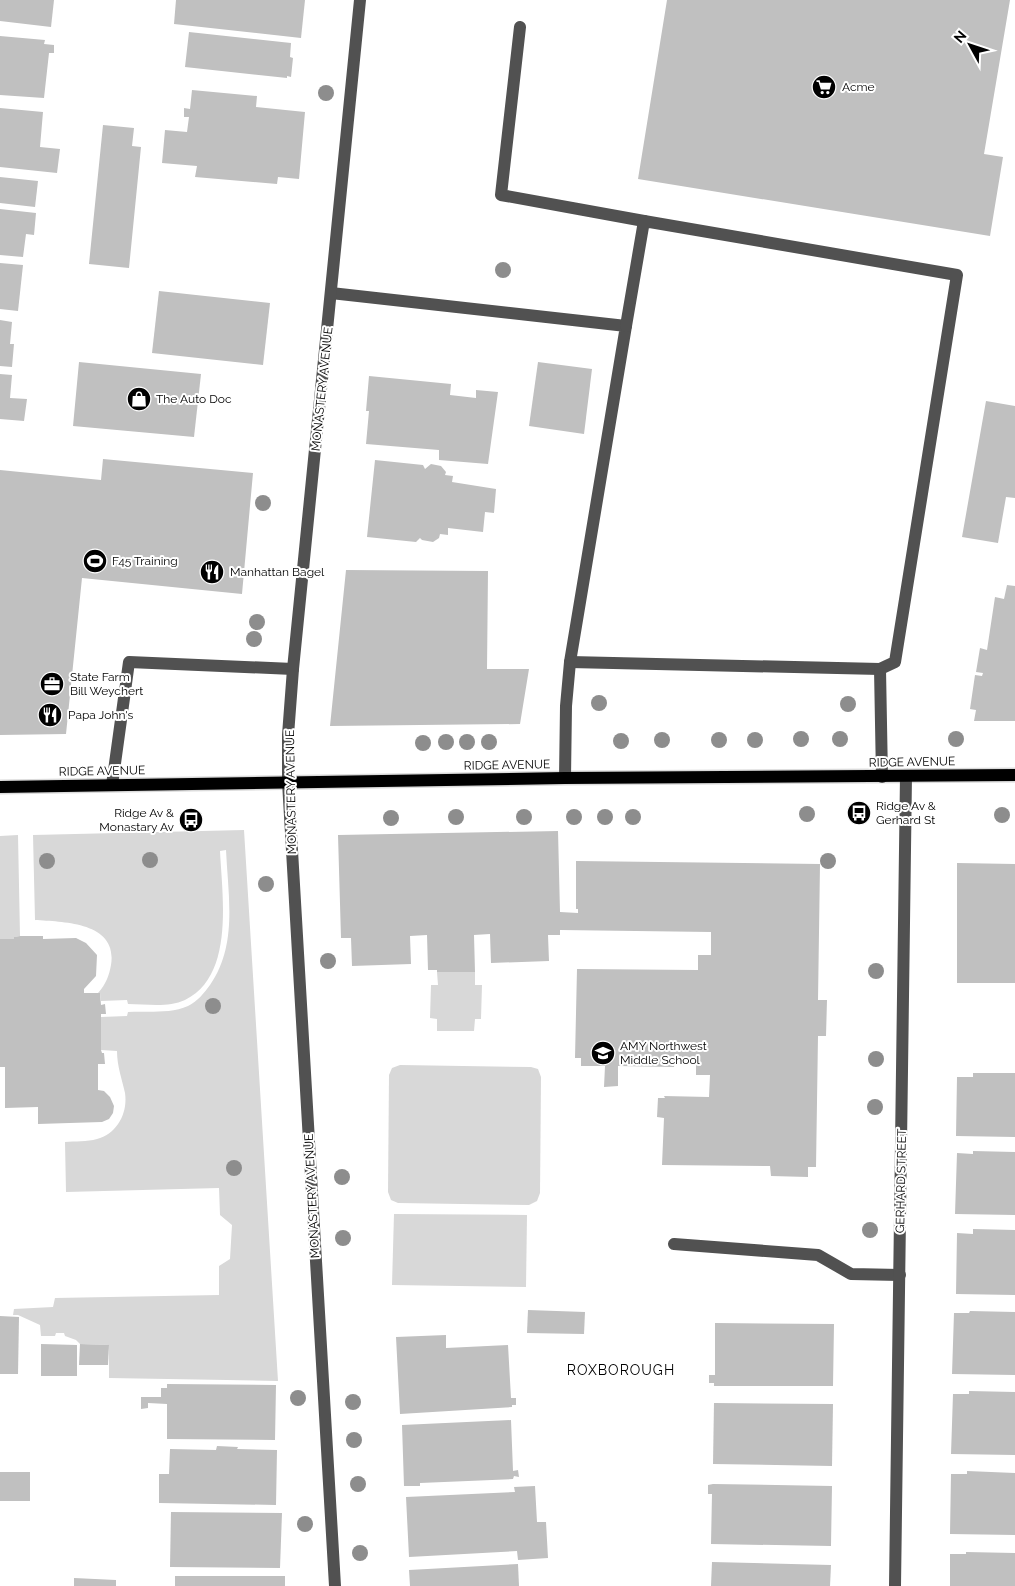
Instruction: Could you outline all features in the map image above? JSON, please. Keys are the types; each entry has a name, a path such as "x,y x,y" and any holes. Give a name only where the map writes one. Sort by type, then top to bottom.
{"main road":[{"name":"RIDGE AVENUE","path":"0,787 565,778 1015,775"}],"street":[{"name":"MONASTERY AVENUE","path":"335,1586 288,782 288,735 360,0"},
{"path":"520,27 501,195 957,275 895,662 880,668 570,662"},
{"path":"565,778 566,706 570,662 644,221"},
{"path":"331,294 626,326"},
{"path":"112,785 128,662 293,670"},
{"path":"880,668 882,777"},
{"name":"GERHARD STREET","path":"895,1586 906,776"},
{"path":"674,1244 818,1255 851,1274 900,1275"}],"shaded area":[{"path":"244,830 278,1381 109,1378 109,1345 80,1344 76,1340 65,1336 64,1333 56,1333 55,1336 41,1336 40,1325 18,1315 13,1315 14,1309 53,1307 55,1298 219,1295 219,1266 230,1259 232,1225 220,1215 219,1188 66,1192 65,1142 89,1141 104,1136 115,1128 123,1115 125,1093 117,1051 101,1050 101,1017 127,1016 128,1012 181,1009 195,1002 203,994 219,970 228,937 229,902 226,850 220,851 223,911 222,933 219,954 212,973 201,989 185,1000 164,1005 128,1004 127,1000 101,1001 100,993 98,993 109,973 111,951 106,940 98,932 74,924 35,920 33,835"},
{"path":"18,835 20,936 14,937 14,939 0,939 0,836"},
{"path":"437,972 475,972 475,985 482,985 481,1019 475,1019 474,1031 437,1031 437,1019 430,1018 431,985 438,985"},
{"path":"400,1065 531,1067 538,1069 541,1077 540,1193 537,1201 529,1205 398,1203 391,1200 388,1192 389,1075 392,1068"},
{"path":"394,1214 527,1215 526,1287 392,1285"}],"building":[{"path":"0,0 54,0 51,27 0,21"},
{"path":"176,0 305,0 301,38 174,24"},
{"name":"Acme","path":"667,0 1010,0 984,154 1003,157 990,236 638,179"},
{"path":"189,32 291,43 290,57 293,58 291,77 185,67"},
{"path":"0,36 45,40 44,44 54,45 54,53 49,53 44,98 0,95"},
{"path":"192,90 257,96 256,107 305,112 299,179 278,177 277,184 195,177 197,166 162,163 165,130 187,132 189,117 184,117 184,108 190,109"},
{"path":"0,108 43,112 40,147 60,149 57,173 0,167"},
{"path":"103,125 134,128 132,146 141,147 129,268 89,264"},
{"path":"0,177 38,181 35,207 0,203"},
{"path":"0,209 36,213 34,235 26,234 23,257 0,255"},
{"path":"0,263 23,265 18,311 0,309"},
{"path":"159,291 270,303 263,365 152,353"},
{"path":"0,320 12,322 10,344 14,344 12,367 0,366"},
{"path":"79,362 201,374 194,437 73,426"},
{"path":"538,362 592,369 584,434 529,426"},
{"path":"0,374 12,375 10,398 27,399 24,421 0,419"},
{"path":"369,376 451,384 450,395 476,398 476,390 498,392 488,464 439,460 439,450 366,444 369,411 366,411"},
{"path":"986,401 1015,406 1015,498 1006,497 998,543 962,537"},
{"path":"103,459 253,473 242,594 82,578 66,734 0,735 0,470 101,480"},
{"path":"375,460 423,465 425,469 431,464 441,466 446,472 445,475 453,476 452,482 496,489 494,513 485,512 483,532 448,528 448,535 440,534 439,538 433,542 420,538 416,542 367,537"},
{"path":"346,570 488,571 487,669 529,669 520,724 330,726"},
{"path":"1007,585 1015,586 1015,721 974,721 976,710 970,709 975,675 982,676 983,673 976,672 980,648 987,650 995,597 1004,599"},
{"path":"558,831 560,912 578,913 578,909 576,909 576,861 820,864 818,1000 827,1000 826,1036 818,1036 816,1167 808,1167 808,1177 771,1176 770,1166 662,1165 664,1118 657,1117 658,1098 665,1098 664,1096 709,1097 710,1075 696,1075 696,1060 675,1059 674,1067 618,1066 618,1086 604,1087 605,1066 581,1066 581,1058 575,1058 577,969 698,970 698,955 711,955 711,932 560,930 560,935 548,935 549,961 491,963 490,934 474,935 475,972 437,972 437,970 428,970 427,935 410,936 411,964 352,966 351,938 341,938 338,835"},
{"path":"957,863 1015,864 1015,983 957,983"},
{"path":"43,936 43,939 76,938 86,943 97,955 96,976 84,989 84,993 100,993 101,1005 105,1004 106,1014 101,1014 101,1050 104,1053 105,1064 98,1064 98,1090 104,1091 110,1097 114,1106 113,1113 109,1119 102,1122 38,1124 38,1107 5,1108 5,1067 0,1067 0,939 14,939 14,937"},
{"path":"973,1073 1015,1073 1015,1137 956,1136 957,1077 973,1077"},
{"path":"973,1151 1015,1152 1015,1215 955,1214 957,1153 973,1154"},
{"path":"973,1229 1015,1230 1015,1295 956,1294 957,1233 973,1234"},
{"path":"528,1310 585,1312 584,1334 527,1333"},
{"path":"970,1311 1015,1312 1015,1375 952,1374 954,1313 969,1313"},
{"path":"0,1316 19,1317 18,1374 0,1374"},
{"path":"715,1323 834,1324 833,1386 714,1386 714,1383 709,1383 709,1375 715,1375"},
{"path":"446,1335 446,1348 508,1345 511,1398 516,1398 516,1405 512,1405 512,1407 400,1414 396,1337"},
{"path":"41,1344 77,1345 77,1376 41,1376"},
{"path":"80,1344 109,1345 108,1365 79,1365"},
{"path":"167,1384 276,1385 275,1440 167,1439 167,1404 148,1403 148,1408 141,1409 141,1397 161,1397 161,1388 167,1388"},
{"path":"969,1391 1015,1392 1015,1455 951,1454 953,1394 969,1394"},
{"path":"714,1403 833,1404 832,1466 713,1464"},
{"path":"511,1420 513,1471 518,1470 519,1477 514,1476 513,1479 420,1483 420,1486 404,1486 402,1425"},
{"path":"217,1446 238,1447 237,1449 277,1450 276,1505 159,1503 159,1474 169,1474 170,1449 216,1450"},
{"path":"967,1471 1015,1473 1015,1535 950,1534 951,1474 967,1474"},
{"path":"0,1472 30,1472 30,1501 0,1501"},
{"path":"708,1485 832,1486 831,1546 711,1544 712,1494 708,1494"},
{"path":"535,1486 537,1522 546,1522 548,1558 518,1560 517,1551 409,1557 406,1497 515,1492 514,1487"},
{"path":"171,1512 282,1513 280,1568 170,1567"},
{"path":"966,1552 1015,1553 1015,1586 950,1586 950,1554 966,1554"},
{"path":"712,1562 831,1565 830,1586 711,1586"},
{"path":"518,1564 519,1586 410,1586 409,1570"},
{"path":"175,1576 285,1576 285,1586 175,1586"},
{"path":"74,1578 116,1580 116,1586 74,1586"}],"place":[{"name":"Acme","path":"824,87"},
{"name":"The Auto Doc","path":"139,399"},
{"name":"F45 Training","path":"95,561"},
{"name":"Manhattan Bagel","path":"212,572"},
{"name":"State Farm Bill Weychert","path":"52,684"},
{"name":"Papa John's","path":"50,715"},
{"name":"Ridge Av & Gerhard St","path":"859,813"},
{"name":"Ridge Av & Monastary Av","path":"191,820"},
{"name":"AMY Northwest Middle School","path":"603,1053"}],"district":[{"name":"ROXBOROUGH","path":"621,1370"}]}
